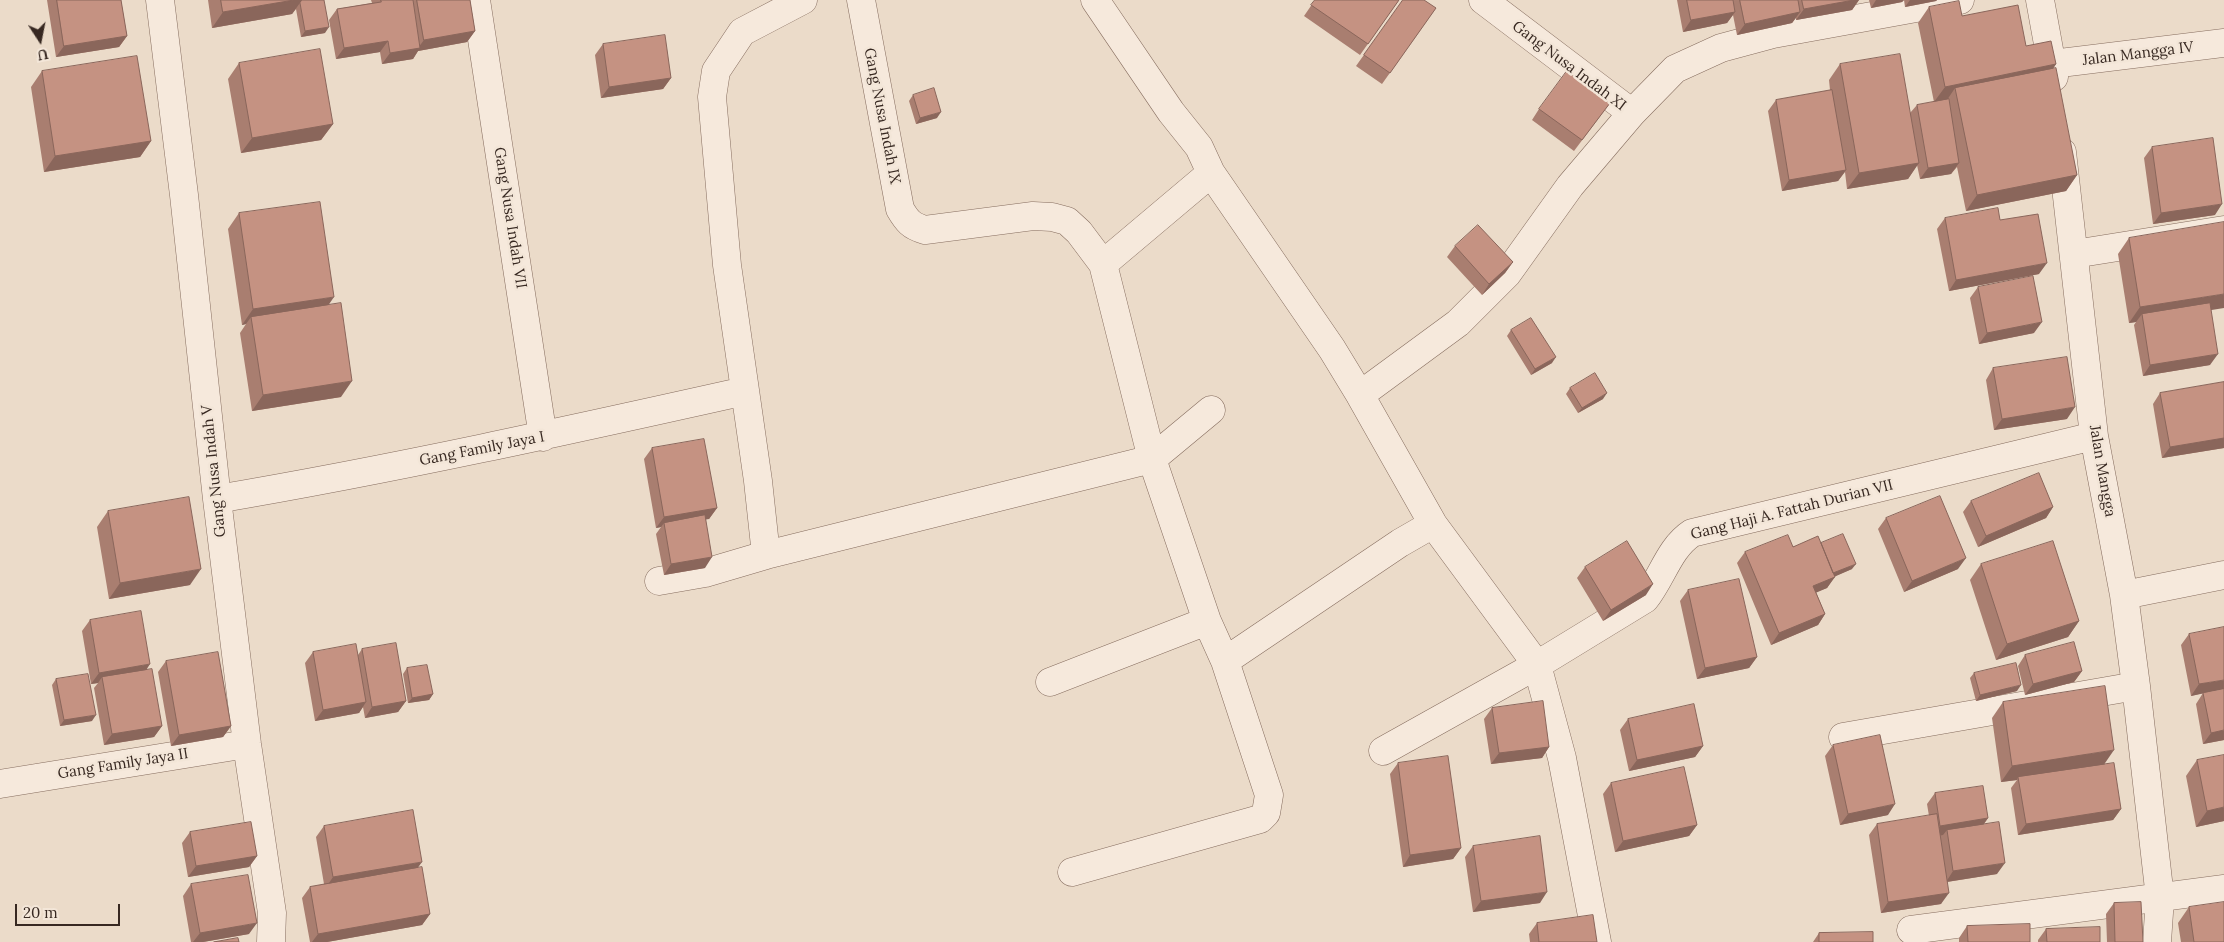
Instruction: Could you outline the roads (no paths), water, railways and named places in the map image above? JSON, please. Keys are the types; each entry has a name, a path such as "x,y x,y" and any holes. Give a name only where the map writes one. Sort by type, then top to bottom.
{"street":[{"name":"Gang Nusa Indah V","path":"160,0 247,744 272,913 271,942"},
{"name":"Gang Nusa Indah VII","path":"476,0 543,437"},
{"path":"766,555 727,265 712,96 716,71 742,32 804,0"},
{"name":"Gang Nusa Indah IX","path":"861,0 900,209 907,221 925,230 1033,216 1052,217 1067,221 1073,226 1103,264"},
{"path":"1095,0 1172,112 1199,147 1211,173 1315,323 1360,395 1433,524 1537,665 1562,758 1597,942"},
{"name":"Gang Nusa Indah XI","path":"1483,0 1632,113"},
{"path":"1360,395 1458,323 1507,274 1570,186 1632,113 1675,69 1721,48 1773,34 1960,0"},
{"path":"2040,0 2057,102"},
{"name":"Jalan Mangga IV","path":"2052,64 2224,44"},
{"name":"Jalan Mangga","path":"2060,130 2094,436 2124,595 2136,686 2160,898 2158,942"},
{"path":"1072,872 1260,819 1266,813 1269,795 1225,661 1207,621 1152,459 1103,264 1211,173"},
{"path":"2074,254 2224,230"},
{"name":"Gang Family Jaya I","path":"217,499 290,487 543,437 745,391"},
{"path":"659,581 705,573 766,555 1152,459 1211,410"},
{"name":"Gang Haji A. Fattah Durian VII","path":"1383,751 1537,665 1645,599 1681,540 1692,533 2094,436"},
{"path":"1225,661 1400,543 1433,524"},
{"path":"2124,595 2224,575"},
{"path":"1050,682 1207,621"},
{"path":"1843,737 2136,686"},
{"name":"Gang Family Jaya II","path":"0,784 247,744"},
{"path":"1911,930 2224,889"}]}
